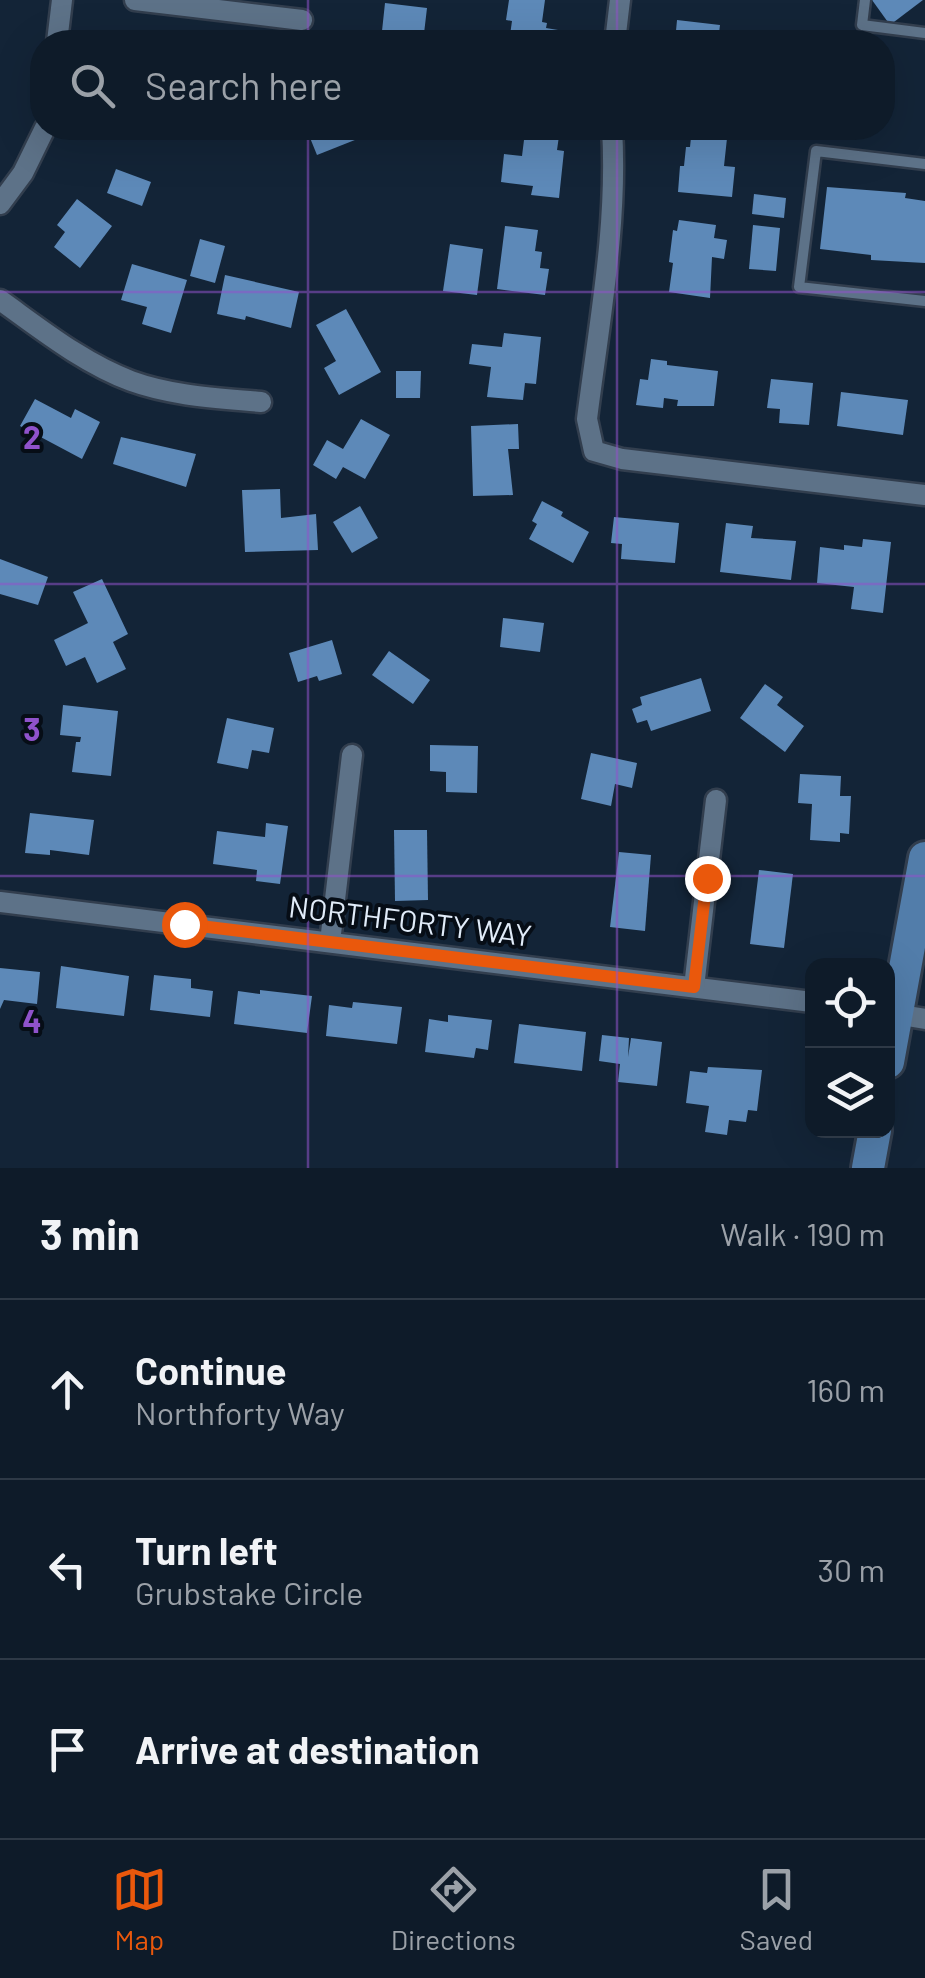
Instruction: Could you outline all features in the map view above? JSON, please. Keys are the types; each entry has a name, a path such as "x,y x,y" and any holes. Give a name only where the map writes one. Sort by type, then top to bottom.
{"main road":[{"path":"892,1048 903,1015 925,858"},
{"path":"868,1168 874,1138"}],"street":[{"path":"59,30 62,0"},
{"path":"135,0 302,20"},
{"path":"616,30 620,0"},
{"path":"0,204 28,164 39,140"},
{"path":"613,140 612,216 587,420 594,451 622,460 925,496"},
{"path":"0,300 63,346 132,382 169,392 261,402"},
{"path":"330,942 352,755"},
{"path":"694,987 716,800"},
{"name":"NORTHFORTY WAY","path":"0,902 805,1001"}],"lane":[{"path":"865,0 862,26 925,33"},
{"path":"925,164 816,151 799,287 925,301"}],"building":[{"path":"509,0 545,0 542,22 547,23 546,28 558,30 511,30 512,21 506,20"},
{"path":"872,0 923,0 890,25"},
{"path":"385,3 427,8 424,30 382,30"},
{"path":"677,20 720,25 719,30 676,30"},
{"path":"311,140 355,140 317,155"},
{"path":"524,140 558,140 557,150 564,151 559,198 531,195 533,186 501,182 504,154 522,156"},
{"path":"691,140 727,140 724,166 735,167 732,197 678,192 680,166 684,166 686,147 690,147"},
{"path":"116,169 151,182 142,206 107,193"},
{"path":"827,187 906,193 905,198 925,201 925,263 871,260 871,255 820,249"},
{"path":"754,194 786,198 784,218 752,214"},
{"path":"77,199 112,226 80,268 54,247 65,232 57,225"},
{"path":"679,220 716,225 714,238 727,240 724,259 712,257 710,298 669,292 673,230 677,231"},
{"path":"753,225 780,228 776,271 749,269"},
{"path":"505,226 538,230 535,251 542,252 540,268 549,269 545,295 497,289"},
{"path":"200,239 225,246 215,283 190,276"},
{"path":"450,244 483,249 477,295 443,291"},
{"path":"132,264 187,280 171,333 142,324 147,307 121,300"},
{"path":"225,275 299,292 291,328 246,316 245,320 217,314"},
{"path":"346,309 381,372 339,395 324,368 336,361 316,325"},
{"path":"504,333 541,337 536,384 525,383 523,400 487,397 491,367 469,364 472,344 502,347"},
{"path":"651,359 667,361 667,365 718,371 714,406 677,406 678,400 664,398 663,408 636,405 640,379 648,380"},
{"path":"396,371 421,371 420,398 396,398"},
{"path":"771,379 813,383 809,425 779,423 780,409 767,408"},
{"path":"841,392 908,400 903,435 837,426"},
{"path":"35,399 71,418 75,409 100,422 82,459 20,426"},
{"path":"361,419 390,435 365,479 343,467 336,479 313,465 327,440 343,449"},
{"path":"518,424 519,449 508,449 513,495 473,496 471,426"},
{"path":"121,437 196,454 186,487 113,464"},
{"path":"280,489 281,518 316,514 318,550 245,552 242,490"},
{"path":"542,501 589,532 573,563 529,539"},
{"path":"360,506 378,538 352,553 333,522"},
{"path":"614,517 679,523 675,563 621,559 622,544 611,543"},
{"path":"726,523 753,526 751,538 796,541 791,580 720,572"},
{"path":"863,539 891,542 883,613 851,609 854,587 817,583 820,547 862,547"},
{"path":"0,559 48,577 38,605 0,594"},
{"path":"102,579 128,634 113,642 126,669 97,683 85,657 66,666 54,640 88,623 73,592"},
{"path":"503,618 544,623 540,652 500,647"},
{"path":"332,640 342,674 298,682 289,653"},
{"path":"389,651 430,680 413,704 372,675"},
{"path":"701,678 711,711 651,731 647,720 637,723 632,709 642,705 640,697"},
{"path":"765,684 783,697 777,705 804,726 785,752 740,718"},
{"path":"63,705 118,711 111,776 72,772 76,742 81,737 60,735"},
{"path":"227,718 274,728 269,753 252,750 248,769 217,763"},
{"path":"430,745 478,746 477,793 446,792 446,772 430,771"},
{"path":"591,753 637,763 632,788 615,784 611,806 581,799"},
{"path":"800,774 841,776 840,796 851,796 849,834 840,833 840,842 810,840 812,804 798,803"},
{"path":"30,813 94,820 89,855 50,850 50,855 25,853"},
{"path":"266,823 288,826 280,884 256,881 257,870 213,864 217,831 265,837"},
{"path":"394,830 427,830 428,900 395,901"},
{"path":"619,852 651,855 645,931 610,927"},
{"path":"759,870 793,874 784,948 750,944"},
{"path":"61,966 129,976 124,1016 56,1008"},
{"path":"0,968 40,972 37,1004 4,1000 0,1009"},
{"path":"154,975 191,979 191,988 213,991 210,1017 150,1010"},
{"path":"260,990 312,996 307,1033 234,1024 238,991 260,994"},
{"path":"353,1002 402,1007 397,1044 326,1036 329,1005 352,1008"},
{"path":"448,1015 492,1020 488,1050 476,1048 474,1058 425,1052 429,1019 448,1022"},
{"path":"519,1024 586,1032 582,1071 514,1063"},
{"path":"602,1035 629,1038 628,1057 631,1038 662,1042 657,1086 618,1082 620,1064 599,1061"},
{"path":"708,1067 762,1070 757,1111 748,1110 746,1122 729,1120 727,1135 705,1132 709,1106 686,1103 690,1071 707,1073"}],"route":[{"path":"184,924 694,987 707,878"}]}
